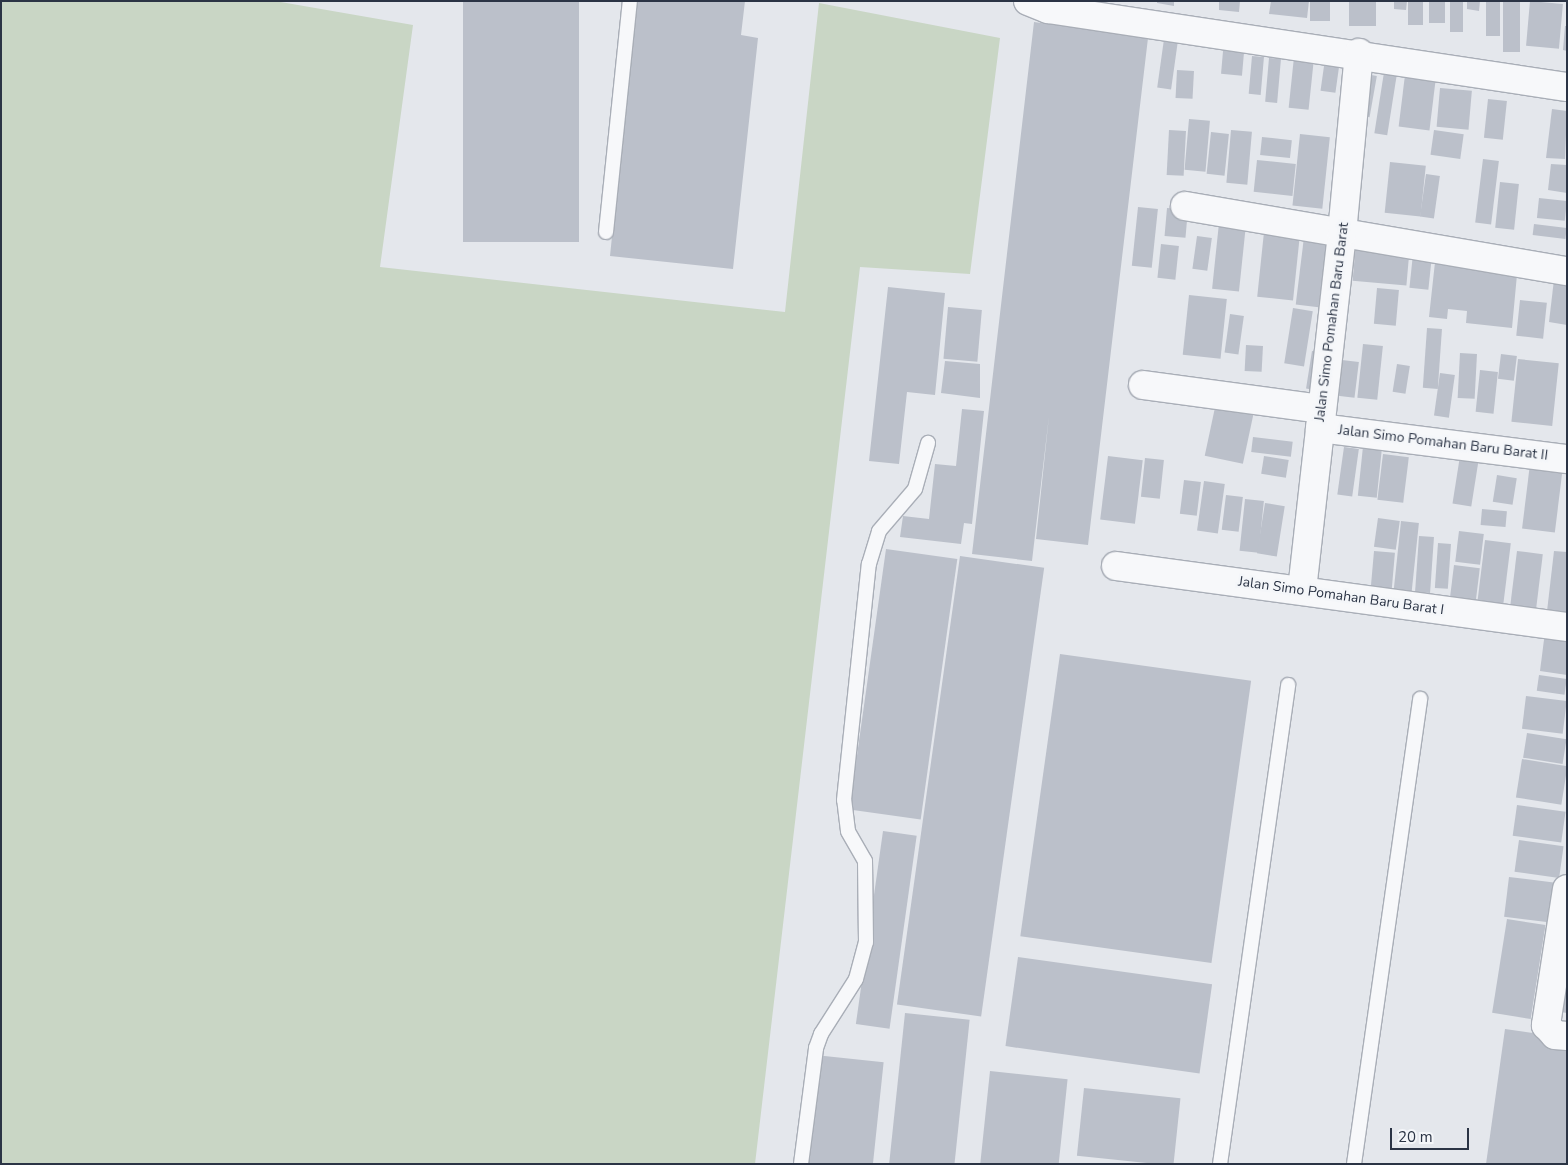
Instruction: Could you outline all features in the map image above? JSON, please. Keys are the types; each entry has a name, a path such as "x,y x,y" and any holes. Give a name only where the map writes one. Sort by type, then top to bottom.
{"street":[{"path":"1028,1 1048,9 1359,53 1567,87"},
{"name":"Jalan Simo Pomahan Baru Barat","path":"1302,590 1342,232 1359,53"},
{"path":"1185,206 1567,271"},
{"name":"Jalan Simo Pomahan Baru Barat II","path":"1143,385 1320,418 1567,459"},
{"name":"Jalan Simo Pomahan Baru Barat I","path":"1116,566 1567,627"},
{"path":"1561,1036 1546,1025 1567,889"}],"lane":[{"path":"606,232 630,1"},
{"path":"801,1164 816,1048 821,1034 856,979 866,942 865,861 848,831 844,800 869,564 879,530 915,489 928,443"},
{"path":"1220,1164 1288,685"},
{"path":"1354,1164 1420,699"}],"green space":[{"path":"1,1 275,1 413,25 380,267 785,312 819,3 1000,38 970,274 860,267 755,1164 1,1164"}],"building":[{"path":"463,1 579,1 579,242 463,242"},
{"path":"636,1 745,1 741,35 758,38 733,269 610,256"},
{"path":"1157,1 1174,1 1174,6 1157,3"},
{"path":"1219,1 1240,1 1239,12 1219,10"},
{"path":"1271,1 1309,1 1307,18 1269,14"},
{"path":"1310,1 1330,1 1330,21 1310,21"},
{"path":"1349,1 1376,1 1376,26 1349,26"},
{"path":"1394,1 1407,1 1406,10 1394,9"},
{"path":"1408,1 1423,1 1423,25 1408,25"},
{"path":"1429,1 1445,1 1445,23 1429,23"},
{"path":"1450,1 1463,1 1463,32 1450,32"},
{"path":"1467,1 1480,1 1479,11 1467,9"},
{"path":"1486,1 1500,1 1500,36 1486,36"},
{"path":"1503,1 1520,1 1520,52 1503,52"},
{"path":"1530,1 1563,4 1559,49 1526,46"},
{"path":"1034,22 1148,38 1088,545 1036,539 1049,416 1032,561 972,554"},
{"path":"1565,26 1567,26 1567,51 1563,50"},
{"path":"1165,32 1179,34 1171,89 1157,87"},
{"path":"1224,40 1245,42 1242,76 1221,74"},
{"path":"1252,56 1264,57 1261,95 1249,94"},
{"path":"1294,57 1314,59 1309,110 1289,108"},
{"path":"1269,58 1281,59 1277,103 1265,102"},
{"path":"1325,59 1340,61 1335,93 1321,91"},
{"path":"1385,66 1398,68 1387,135 1374,133"},
{"path":"1177,70 1194,71 1193,99 1176,98"},
{"path":"1366,74 1377,76 1370,117 1359,115"},
{"path":"1405,75 1436,79 1429,130 1399,127"},
{"path":"1440,88 1472,91 1468,130 1437,127"},
{"path":"1488,99 1507,101 1503,140 1484,138"},
{"path":"1552,109 1567,111 1565,159 1546,158"},
{"path":"1189,119 1210,121 1205,172 1185,170"},
{"path":"1169,130 1186,131 1184,176 1167,175"},
{"path":"1231,130 1252,132 1247,185 1226,183"},
{"path":"1434,130 1464,134 1460,159 1431,155"},
{"path":"1211,132 1229,134 1225,176 1207,174"},
{"path":"1300,134 1330,137 1322,209 1292,206"},
{"path":"1262,137 1292,140 1290,158 1260,155"},
{"path":"1483,159 1499,161 1491,224 1475,223"},
{"path":"1257,160 1296,164 1292,196 1254,192"},
{"path":"1390,162 1426,166 1420,216 1385,213"},
{"path":"1551,164 1567,165 1567,193 1548,190"},
{"path":"1426,174 1440,176 1434,219 1420,217"},
{"path":"1500,182 1519,184 1514,230 1495,228"},
{"path":"1539,198 1567,201 1565,221 1537,218"},
{"path":"1138,207 1158,209 1152,268 1132,266"},
{"path":"1167,208 1188,210 1185,238 1165,236"},
{"path":"1219,223 1246,226 1239,291 1212,289"},
{"path":"1534,224 1567,228 1565,239 1533,235"},
{"path":"1305,229 1328,232 1319,307 1296,304"},
{"path":"1264,232 1300,236 1293,300 1257,297"},
{"path":"1197,236 1212,238 1207,271 1192,269"},
{"path":"1356,242 1410,247 1406,286 1353,281"},
{"path":"1161,244 1179,246 1175,280 1157,278"},
{"path":"1436,253 1518,264 1512,328 1466,323 1467,311 1448,309 1447,319 1429,317"},
{"path":"1413,254 1432,256 1428,290 1409,288"},
{"path":"1555,271 1567,273 1567,325 1549,322"},
{"path":"888,287 945,293 935,395 907,392 899,464 869,461"},
{"path":"1377,288 1399,290 1396,326 1374,324"},
{"path":"1189,295 1227,299 1221,359 1183,355"},
{"path":"1520,300 1547,303 1543,339 1516,336"},
{"path":"948,307 982,310 977,362 943,359"},
{"path":"1293,308 1313,311 1304,366 1284,363"},
{"path":"1230,314 1244,316 1238,355 1225,353"},
{"path":"1427,328 1442,329 1438,389 1423,388"},
{"path":"1363,344 1383,346 1377,400 1357,398"},
{"path":"1246,345 1263,346 1262,372 1245,371"},
{"path":"1312,351 1324,353 1318,390 1306,389"},
{"path":"1460,353 1477,354 1475,399 1458,398"},
{"path":"1501,354 1517,356 1514,381 1498,379"},
{"path":"1518,359 1559,363 1552,426 1511,422"},
{"path":"1342,360 1359,362 1354,398 1338,396"},
{"path":"945,361 980,364 980,398 941,393"},
{"path":"1397,364 1410,366 1405,394 1393,392"},
{"path":"1480,370 1498,372 1494,414 1476,412"},
{"path":"1440,373 1455,375 1449,418 1434,416"},
{"path":"1217,398 1255,406 1243,464 1205,456"},
{"path":"962,409 984,411 972,524 964,523 961,544 900,537 903,516 929,519 935,464 956,466"},
{"path":"1253,437 1293,442 1291,457 1251,452"},
{"path":"1364,437 1383,439 1377,498 1358,496"},
{"path":"1344,447 1359,449 1352,497 1337,495"},
{"path":"1383,454 1409,457 1403,503 1377,500"},
{"path":"1108,456 1143,460 1135,524 1100,520"},
{"path":"1264,456 1289,460 1286,478 1261,474"},
{"path":"1460,456 1479,459 1471,506 1452,503"},
{"path":"1145,458 1164,460 1160,499 1141,497"},
{"path":"1530,464 1563,468 1555,533 1522,529"},
{"path":"1497,475 1517,478 1513,505 1493,502"},
{"path":"1184,480 1201,482 1197,516 1180,514"},
{"path":"1204,481 1225,484 1218,533 1197,531"},
{"path":"1226,495 1243,497 1239,532 1222,530"},
{"path":"1245,499 1264,501 1258,553 1240,551"},
{"path":"1265,503 1285,506 1277,557 1257,553"},
{"path":"1482,509 1507,511 1506,527 1481,525"},
{"path":"1378,518 1400,521 1396,550 1374,547"},
{"path":"1401,521 1419,523 1412,592 1394,591"},
{"path":"1459,531 1484,534 1480,565 1455,562"},
{"path":"1419,536 1434,537 1430,593 1415,592"},
{"path":"1485,540 1511,543 1503,607 1477,604"},
{"path":"1438,543 1451,544 1448,589 1435,588"},
{"path":"886,549 957,559 921,819 849,809"},
{"path":"1374,551 1395,553 1392,591 1371,589"},
{"path":"1517,551 1543,554 1536,610 1510,607"},
{"path":"1554,551 1567,552 1567,623 1546,620"},
{"path":"960,556 1044,568 981,1016 897,1005"},
{"path":"1454,565 1480,568 1476,600 1450,597"},
{"path":"1545,632 1567,635 1567,675 1540,671"},
{"path":"1060,654 1251,681 1211,963 1020,936"},
{"path":"1539,675 1567,679 1565,695 1537,691"},
{"path":"1526,696 1567,701 1563,734 1522,729"},
{"path":"1527,733 1567,739 1563,764 1523,758"},
{"path":"1522,759 1567,766 1561,805 1516,798"},
{"path":"1517,805 1566,812 1561,843 1513,836"},
{"path":"883,831 917,836 890,1029 856,1024"},
{"path":"1519,840 1564,846 1559,878 1515,872"},
{"path":"1509,877 1558,883 1553,923 1504,917"},
{"path":"1507,919 1546,925 1531,1019 1492,1013"},
{"path":"1018,957 1212,984 1200,1073 1005,1046"},
{"path":"1567,984 1567,1013 1561,1012"},
{"path":"905,1013 970,1020 954,1164 889,1164"},
{"path":"1505,1029 1567,1038 1567,1164 1486,1164"},
{"path":"815,1055 884,1062 873,1164 804,1164"},
{"path":"990,1071 1068,1079 1059,1164 980,1164"},
{"path":"1084,1088 1180,1098 1174,1164 1077,1156"}]}
